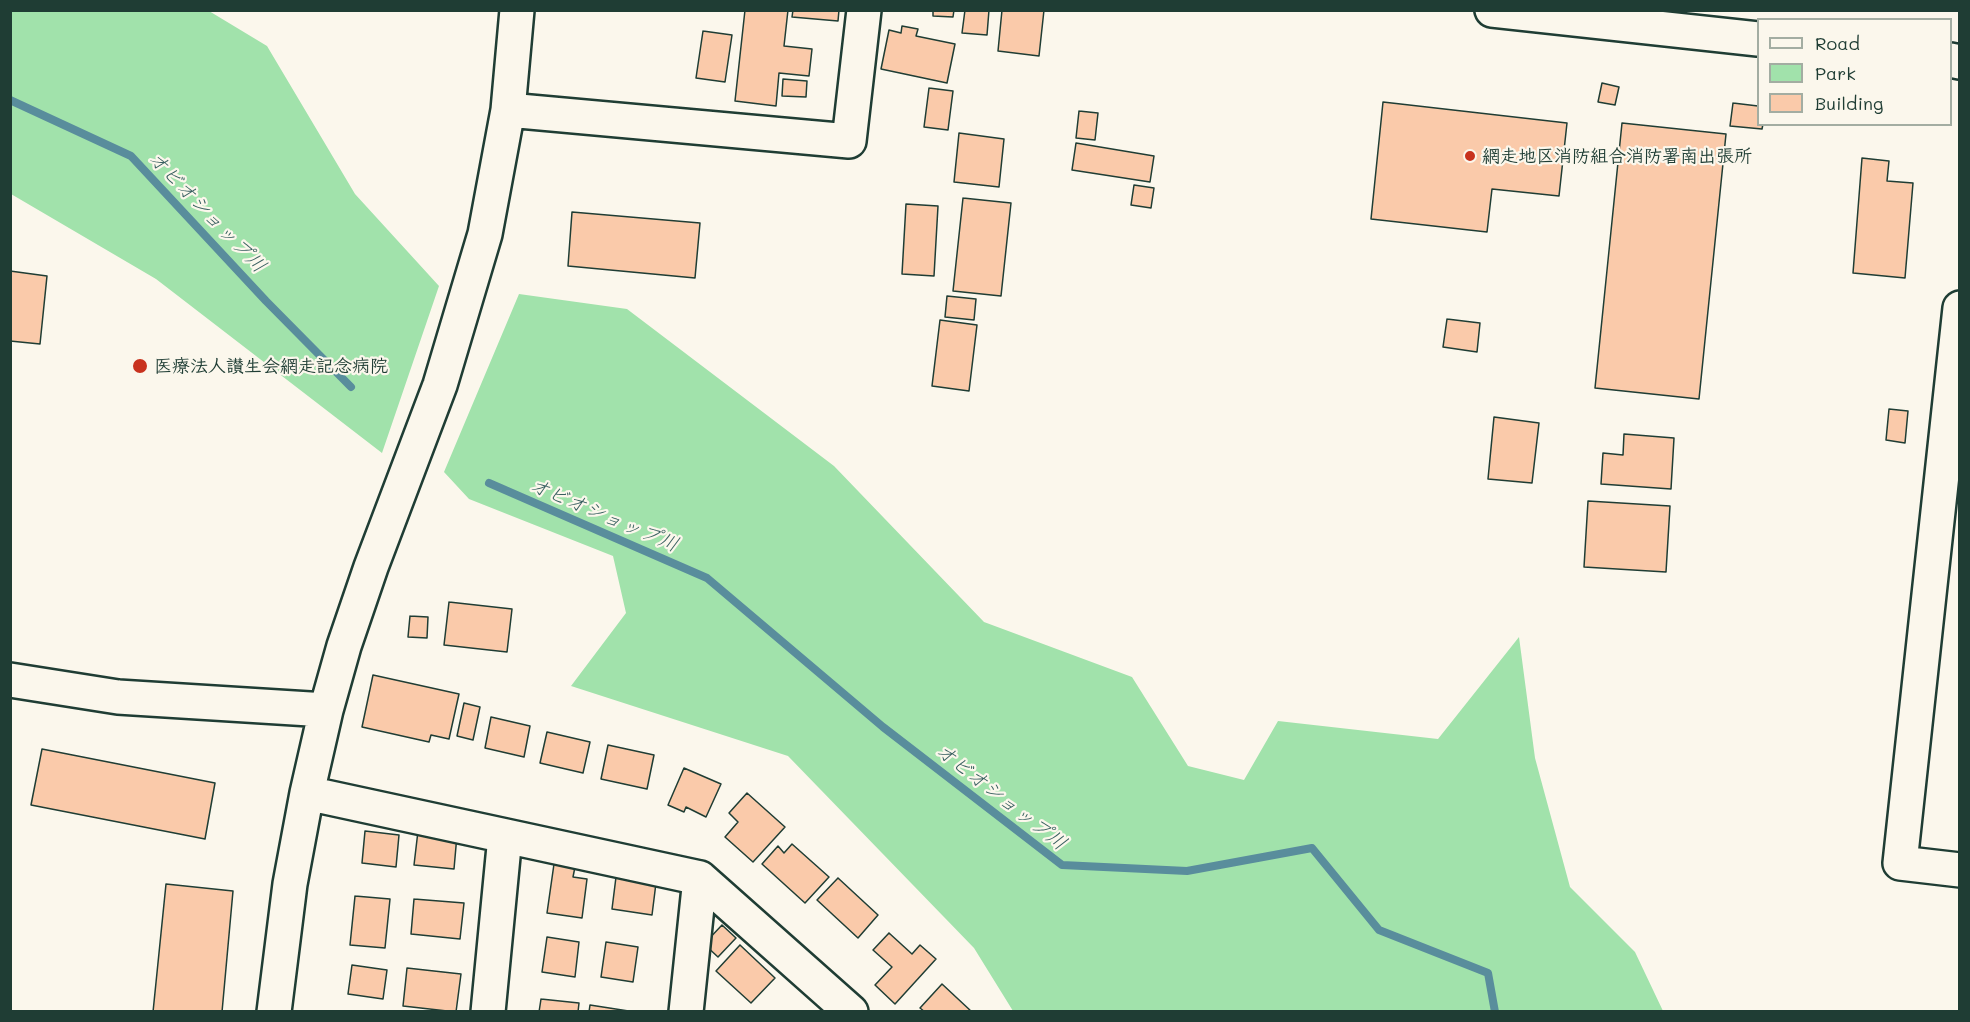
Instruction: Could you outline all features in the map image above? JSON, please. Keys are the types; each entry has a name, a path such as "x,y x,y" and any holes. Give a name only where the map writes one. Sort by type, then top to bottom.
{"street":[{"path":"274,1011 290,884 326,710 363,590 440,386 485,234 508,110 517,10"},
{"path":"508,110 849,141 864,10"},
{"path":"1492,10 1757,39"},
{"path":"1959,308 1900,863 1959,870"},
{"path":"10,680 118,697 326,710"},
{"path":"307,793 700,878 851,1011"},
{"path":"488,1011 505,836"},
{"path":"686,1011 700,878"}],"green space":[{"path":"11,10 209,11 267,46 355,194 439,286 382,453 156,279 11,194"},
{"path":"519,294 627,309 834,466 984,622 1132,677 1188,766 1244,780 1278,721 1438,739 1519,637 1535,758 1570,887 1635,952 1663,1011 1013,1011 974,948 788,756 571,686 626,613 613,556 469,499 444,472"}],"building":[{"path":"745,10 788,10 784,46 812,49 809,76 779,73 776,106 735,101"},
{"path":"793,10 839,10 838,21 792,17"},
{"path":"933,10 954,10 953,17 933,16"},
{"path":"965,10 989,10 987,35 962,33"},
{"path":"1002,10 1044,10 1039,56 998,51"},
{"path":"902,26 918,29 916,36 955,44 947,83 881,69 889,30 901,33"},
{"path":"703,31 732,35 725,82 696,78"},
{"path":"783,79 807,81 806,97 782,96"},
{"path":"1602,83 1619,87 1615,105 1598,102"},
{"path":"929,88 953,91 948,130 924,127"},
{"name":"網走地区消防組合消防署南出張所","path":"1383,102 1567,123 1559,196 1492,189 1487,232 1371,219"},
{"path":"1733,103 1757,106 1757,126 1763,126 1762,129 1730,126"},
{"path":"1079,111 1098,113 1095,140 1076,138"},
{"path":"1622,123 1726,134 1699,399 1595,388"},
{"path":"959,133 1004,139 999,187 954,182"},
{"path":"1076,143 1154,156 1150,182 1072,170"},
{"path":"1862,158 1889,161 1887,181 1913,183 1905,278 1853,273"},
{"path":"1134,185 1154,188 1151,208 1131,205"},
{"path":"963,198 1011,203 1001,296 953,291"},
{"path":"906,204 938,206 934,276 902,274"},
{"path":"572,212 700,223 695,278 568,266"},
{"path":"10,271 47,276 40,344 10,341"},
{"path":"947,296 976,299 974,320 945,317"},
{"path":"1447,319 1480,323 1477,352 1443,347"},
{"path":"940,320 977,325 969,391 932,386"},
{"path":"1889,409 1908,411 1905,443 1886,440"},
{"path":"1494,417 1539,423 1532,483 1488,479"},
{"path":"1624,434 1674,438 1671,489 1601,484 1603,453 1623,455"},
{"path":"1588,501 1670,506 1666,572 1584,567"},
{"path":"449,602 512,609 507,652 444,645"},
{"path":"410,616 428,617 427,638 408,637"},
{"path":"373,675 459,694 449,739 431,735 429,742 362,727"},
{"path":"464,703 480,707 473,740 457,736"},
{"path":"491,717 530,726 524,757 485,748"},
{"path":"547,732 590,742 583,773 540,763"},
{"path":"608,745 654,755 647,789 601,779"},
{"path":"42,749 215,783 205,839 31,805"},
{"path":"684,768 721,784 706,817 686,807 684,812 668,805"},
{"path":"747,793 785,827 753,862 725,837 738,822 729,813"},
{"path":"365,831 399,835 396,867 362,863"},
{"path":"418,831 457,835 454,869 414,865"},
{"path":"792,844 829,877 805,903 762,864 778,846 784,853"},
{"path":"554,864 575,867 573,877 587,879 582,918 547,913"},
{"path":"616,877 656,883 652,915 612,909"},
{"path":"838,878 878,915 858,938 817,900"},
{"path":"166,884 233,891 222,1012 153,1012"},
{"path":"355,896 390,899 385,948 350,945"},
{"path":"414,899 464,903 460,939 411,934"},
{"path":"722,925 736,938 718,957 704,944"},
{"path":"889,933 912,954 920,945 936,959 895,1004 875,985 892,967 873,950"},
{"path":"547,937 579,942 575,977 542,972"},
{"path":"606,942 638,947 633,982 601,977"},
{"path":"740,945 775,978 751,1003 716,971"},
{"path":"352,965 387,970 383,999 348,994"},
{"path":"407,968 461,974 456,1012 403,1006"},
{"path":"942,984 972,1012 925,1012 920,1008"},
{"path":"541,999 579,1003 578,1012 539,1012"},
{"path":"590,1005 635,1012 589,1012"}],"waterway":[{"name":"オビオショップ川","path":"10,100 131,156 266,301 351,387"},
{"name":"オビオショップ川","path":"489,483 707,578 883,727 1062,865 1187,871 1312,848 1379,930 1488,973 1495,1012"}],"place":[{"name":"網走地区消防組合消防署南出張所","path":"1470,156"},
{"name":"医療法人讃生会網走記念病院","path":"140,366"}]}
